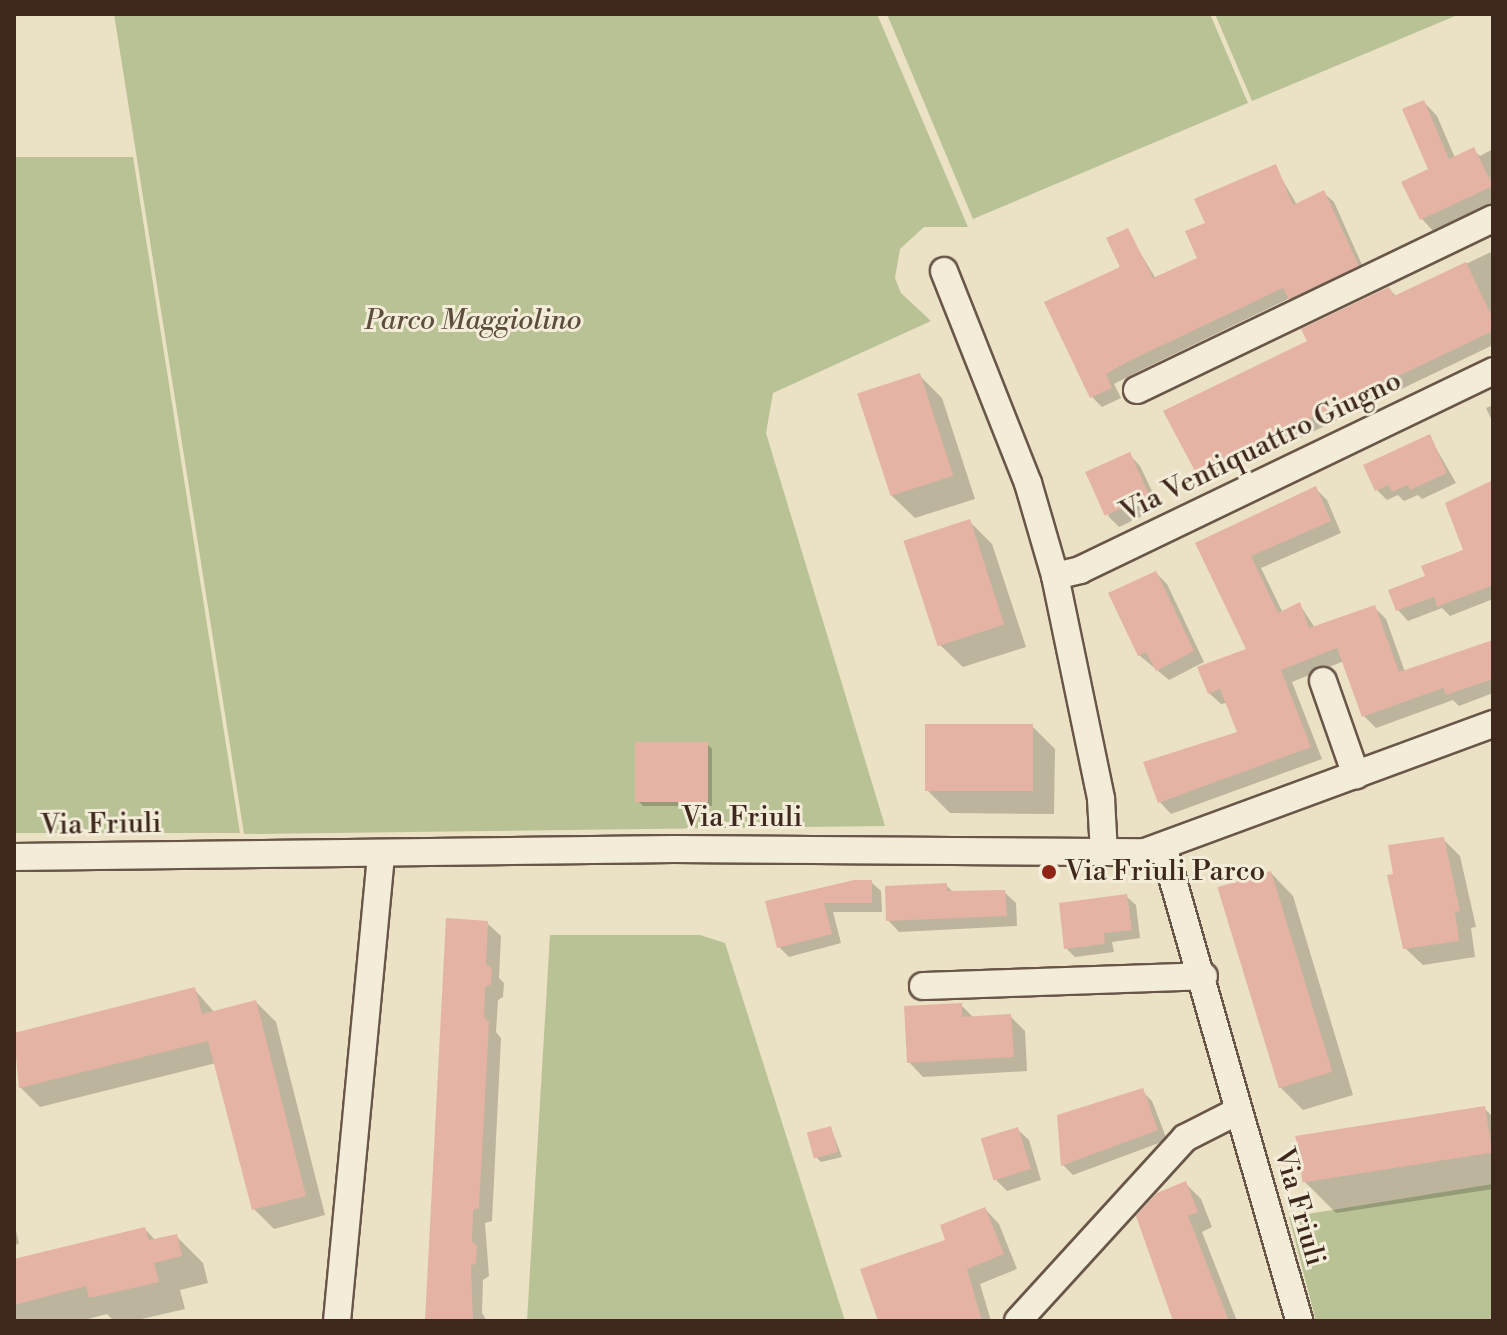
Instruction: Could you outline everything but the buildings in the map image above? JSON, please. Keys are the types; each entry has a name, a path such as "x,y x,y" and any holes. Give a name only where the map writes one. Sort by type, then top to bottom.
{"street":[{"path":"1137,390 1493,219"},
{"path":"944,271 1028,483 1055,576 1101,799 1104,852"},
{"name":"Via Ventiquattro Giugno","path":"1055,576 1080,570 1493,371"},
{"path":"1323,681 1356,775"},
{"name":"Via Friuli","path":"14,857 1104,852 1164,849 1493,724"},
{"name":"Via Friuli","path":"1164,849 1204,976 1238,1111 1299,1321"},
{"path":"337,1321 381,853"},
{"path":"923,986 1204,976"},
{"path":"1018,1321 1185,1138 1238,1111"}],"green space":[{"name":"Parco Maggiolino","path":"114,14 877,14 968,227 924,227 900,249 895,278 901,293 931,321 773,393 766,433 885,826 244,834"},
{"path":"887,14 1210,14 1248,103 973,219"},
{"path":"1215,14 1460,14 1252,101"},
{"path":"14,157 133,157 240,833 14,833"},
{"path":"550,935 700,935 725,943 845,1321 527,1321"},
{"path":"1493,1184 1493,1321 1316,1321 1289,1217"}],"place":[{"name":"Via Friuli Parco","path":"1049,872"}]}
